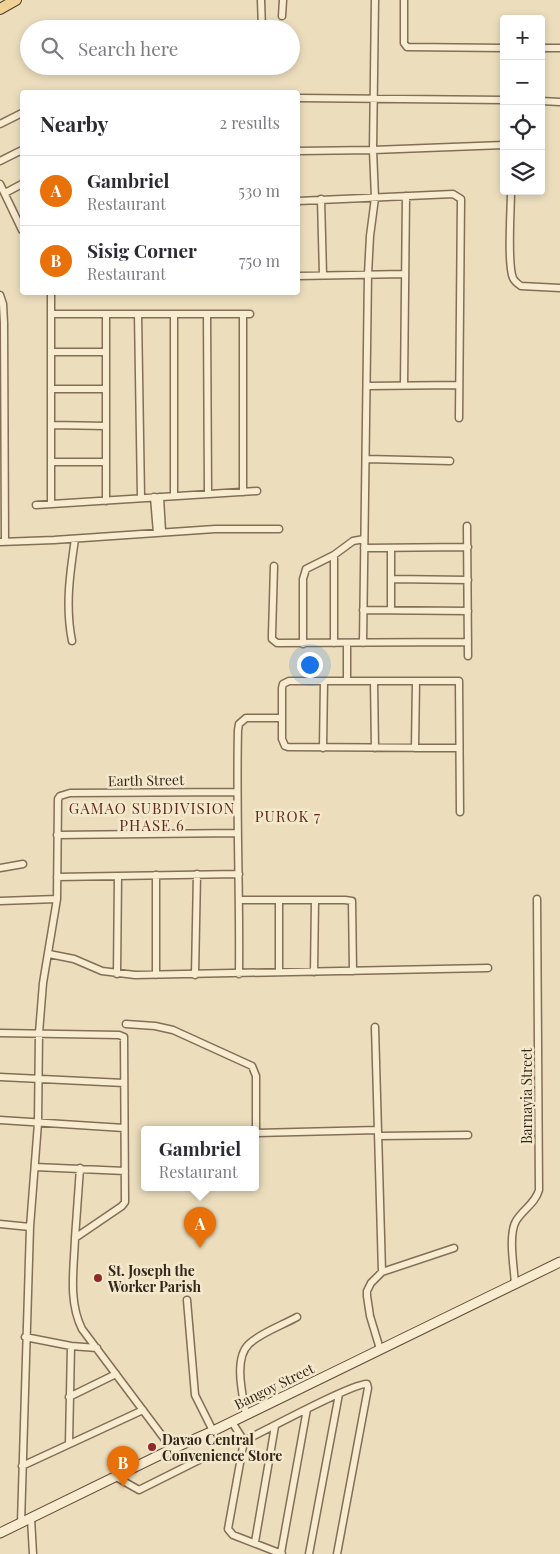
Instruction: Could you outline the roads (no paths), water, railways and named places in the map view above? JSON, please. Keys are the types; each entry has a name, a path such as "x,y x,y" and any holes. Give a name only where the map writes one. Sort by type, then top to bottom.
{"main road":[{"path":"0,9 16,0"}],"street":[{"path":"261,0 262,20"},
{"path":"282,16 283,0"},
{"path":"363,643 368,274 375,198 373,150 375,0"},
{"path":"404,0 404,43 407,47 500,48"},
{"path":"545,48 560,48"},
{"path":"300,98 500,100"},
{"path":"545,102 560,102"},
{"path":"0,124 20,114"},
{"path":"300,151 500,145"},
{"path":"0,161 20,151"},
{"path":"0,184 20,220"},
{"path":"4,193 20,185"},
{"path":"300,200 453,194 458,197 462,203 459,418"},
{"path":"511,195 512,277 521,286 560,288"},
{"path":"404,385 406,196"},
{"path":"321,199 323,275"},
{"path":"300,276 405,274"},
{"path":"0,295 2,304 2,542 215,529 278,528"},
{"path":"51,295 52,504"},
{"path":"52,314 246,314 243,492"},
{"path":"106,314 106,500"},
{"path":"138,314 141,498"},
{"path":"174,314 174,496"},
{"path":"208,314 208,494"},
{"path":"52,352 106,352"},
{"path":"367,386 459,385"},
{"path":"52,389 106,389"},
{"path":"52,425 106,426"},
{"path":"366,459 450,461"},
{"path":"52,462 106,462"},
{"path":"36,505 257,491"},
{"path":"157,497 159,532"},
{"path":"467,526 468,656"},
{"path":"72,641 69,626 68,598 75,539"},
{"path":"303,644 304,572 309,566 334,555 353,541 364,539"},
{"path":"364,548 468,547"},
{"path":"391,548 391,610"},
{"path":"334,555 334,643"},
{"path":"274,566 272,639 277,643 468,642"},
{"path":"391,579 468,580"},
{"path":"363,610 468,611"},
{"path":"347,643 347,681"},
{"path":"460,748 292,748 285,746 282,739 281,718 283,684 289,681 460,680 460,748 460,812"},
{"path":"323,748 324,681"},
{"path":"374,681 375,748"},
{"path":"415,748 416,681"},
{"path":"239,974 240,900 236,792 239,724 246,718 252,717 281,718"},
{"name":"Earth Street","path":"58,835 58,799 60,796 70,793 236,792"},
{"path":"21,1523 25,1337 30,1227 38,1124 39,1033 43,984 57,898 58,835 237,833"},
{"path":"0,868 23,864"},
{"path":"195,974 197,874"},
{"path":"57,877 239,874"},
{"path":"156,875 156,975"},
{"path":"117,974 118,876"},
{"path":"0,901 57,898"},
{"name":"Barnayia Street","path":"515,1284 512,1233 514,1223 532,1205 539,1190 537,899"},
{"path":"240,900 352,901 353,972"},
{"path":"279,900 279,972"},
{"path":"314,972 315,900"},
{"path":"49,954 74,958 102,971 117,974 239,974 488,968"},
{"path":"126,1024 155,1026 173,1030 252,1066 256,1076 256,1126"},
{"path":"375,1027 382,1272"},
{"path":"0,1033 122,1036 125,1040 124,1171 126,1194 122,1206 75,1238"},
{"path":"0,1077 124,1082"},
{"path":"0,1120 38,1124 124,1128"},
{"path":"259,1132 468,1135"},
{"path":"35,1167 124,1171"},
{"path":"80,1168 75,1238 74,1306 76,1318 82,1329 172,1449"},
{"path":"0,1224 30,1227"},
{"path":"380,1349 370,1316 367,1291 371,1282 382,1272 454,1248"},
{"name":"Bangoy Street","path":"0,1533 172,1449 213,1432 560,1262"},
{"path":"187,1300 195,1395 213,1432"},
{"path":"246,1415 240,1375 244,1352 253,1340 297,1317"},
{"path":"25,1337 71,1346 97,1348"},
{"path":"69,1443 71,1346"},
{"path":"69,1397 116,1374"},
{"path":"244,1441 339,1394 362,1384 367,1384 368,1388 337,1554"},
{"path":"309,1554 339,1394"},
{"path":"232,1422 244,1441 228,1529 233,1534 282,1554 308,1409"},
{"path":"22,1466 143,1410"},
{"path":"254,1542 275,1426"},
{"path":"116,1477 139,1490 207,1456"},
{"path":"31,1518 33,1554"}],"place":[{"name":"Gambriel","path":"200,1248"},
{"name":"St. Joseph the Worker Parish","path":"98,1278"},
{"name":"Davao Central Convenience Store","path":"152,1447"},
{"name":"Sisig Corner","path":"123,1487"}],"district":[{"name":"GAMAO SUBDIVISION PHASE 6","path":"152,816"},
{"name":"PUROK 7","path":"288,816"}]}
